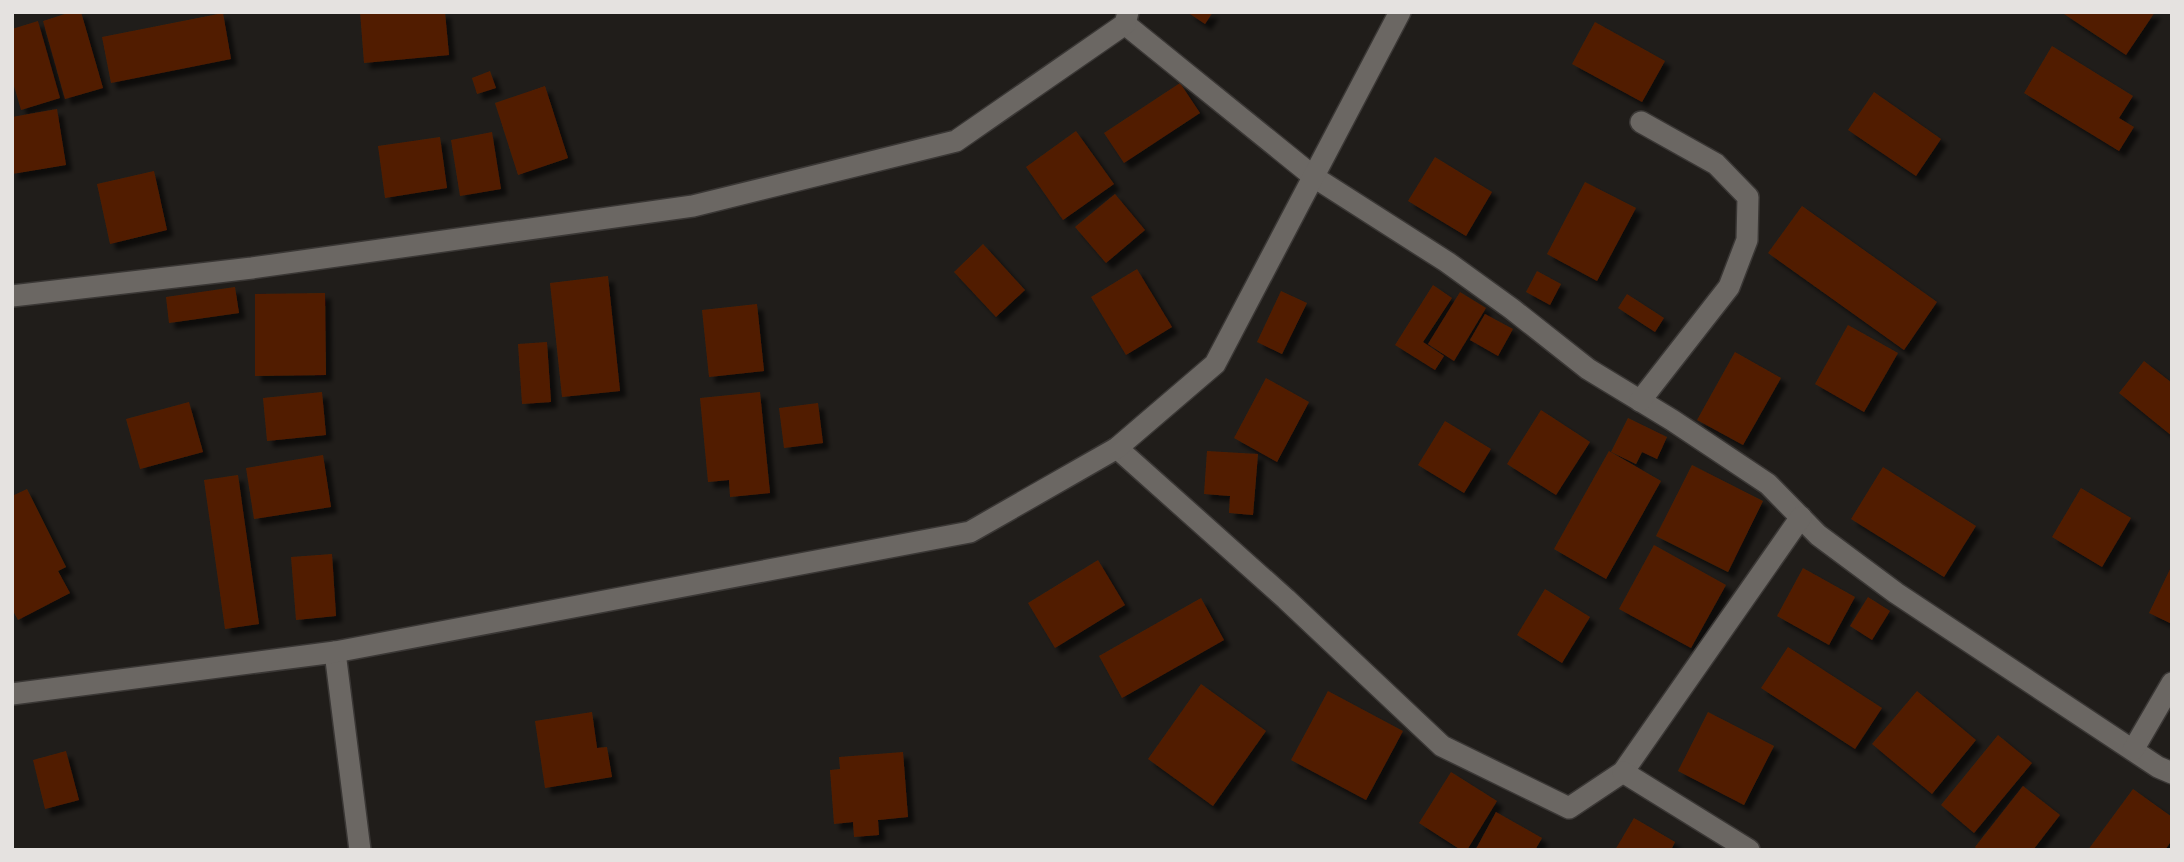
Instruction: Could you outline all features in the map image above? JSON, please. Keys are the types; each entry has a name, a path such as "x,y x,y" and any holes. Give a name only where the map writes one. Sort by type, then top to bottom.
{"street":[{"path":"12,694 335,652 970,532 1117,448 1215,364 1400,12"},
{"path":"12,296 252,268 693,206 956,141 1126,18 1314,177 1447,262 1588,369 1768,484 1818,535 1896,593 2172,773"},
{"path":"1640,401 1728,287 1747,240 1748,197 1716,164 1641,122"},
{"path":"1117,448 1286,599 1442,746 1569,808 1623,772 1801,517"},
{"path":"335,652 360,850"},
{"path":"2133,750 2172,683"},
{"path":"1623,772 1749,850"}],"building":[{"path":"71,12 81,12 103,88 65,99 43,21"},
{"path":"360,12 445,12 449,55 364,63"},
{"path":"1187,12 1213,12 1205,24"},
{"path":"2061,12 2155,12 2126,55"},
{"path":"223,13 231,59 111,83 102,37"},
{"path":"38,21 60,98 21,110 12,79 12,29"},
{"path":"1595,22 1665,61 1642,102 1572,64"},
{"path":"2052,46 2133,96 2119,118 2134,127 2119,151 2024,93"},
{"path":"490,71 496,88 477,94 472,78"},
{"path":"1180,83 1200,113 1124,163 1104,133"},
{"path":"545,86 568,158 518,175 495,103"},
{"path":"1874,92 1941,139 1916,176 1848,130"},
{"path":"57,109 66,165 12,174 12,117"},
{"path":"1076,131 1114,184 1063,220 1026,167"},
{"path":"492,132 501,189 460,196 451,140"},
{"path":"440,137 447,188 385,198 378,146"},
{"path":"1435,157 1492,192 1466,236 1408,201"},
{"path":"154,171 167,230 110,244 97,184"},
{"path":"1585,182 1636,208 1597,281 1547,254"},
{"path":"1115,194 1145,230 1106,263 1075,227"},
{"path":"1802,206 1937,302 1904,350 1768,253"},
{"path":"983,244 1025,290 996,317 954,272"},
{"path":"1137,269 1172,327 1126,355 1091,297"},
{"path":"1537,271 1561,284 1550,305 1526,292"},
{"path":"608,276 620,391 562,397 550,283"},
{"path":"1433,285 1452,298 1423,342 1444,356 1435,370 1395,345"},
{"path":"235,287 239,313 169,323 166,297"},
{"path":"1281,291 1307,303 1282,354 1257,342"},
{"path":"1460,292 1486,308 1454,361 1428,344"},
{"path":"325,293 326,375 255,376 255,294"},
{"path":"1627,294 1664,318 1655,332 1618,308"},
{"path":"757,304 764,371 709,377 702,310"},
{"path":"1485,314 1513,329 1498,356 1470,340"},
{"path":"1848,325 1898,353 1864,412 1815,384"},
{"path":"547,342 551,402 522,404 518,344"},
{"path":"1735,352 1781,378 1743,445 1697,420"},
{"path":"2144,361 2172,383 2172,436 2119,393"},
{"path":"1266,378 1309,402 1277,462 1234,438"},
{"path":"322,392 326,435 267,441 263,398"},
{"path":"760,392 770,493 730,497 729,480 708,482 700,398"},
{"path":"189,402 203,452 140,469 126,419"},
{"path":"818,403 823,443 784,448 779,408"},
{"path":"1541,410 1590,442 1556,495 1507,464"},
{"path":"1628,418 1667,437 1657,459 1642,452 1636,464 1611,452"},
{"path":"1445,421 1491,449 1464,493 1418,465"},
{"path":"1207,451 1258,454 1253,515 1229,513 1230,496 1204,494"},
{"path":"1609,451 1661,481 1606,579 1554,549"},
{"path":"323,455 331,507 254,519 246,468"},
{"path":"1692,465 1763,501 1728,572 1656,536"},
{"path":"1883,467 1976,526 1944,577 1851,519"},
{"path":"238,475 259,624 225,629 204,480"},
{"path":"2081,488 2131,518 2102,567 2052,537"},
{"path":"27,489 66,567 58,571 70,593 18,620 12,609 12,496"},
{"path":"1654,545 1726,585 1691,648 1619,609"},
{"path":"332,554 336,616 296,620 291,557"},
{"path":"1098,560 1125,605 1055,648 1028,603"},
{"path":"2172,565 2172,624 2149,613"},
{"path":"1803,568 1855,597 1829,645 1777,616"},
{"path":"1545,589 1590,617 1562,663 1517,635"},
{"path":"1868,597 1890,611 1872,640 1850,626"},
{"path":"1201,598 1224,640 1122,698 1099,656"},
{"path":"1788,647 1882,708 1855,749 1761,688"},
{"path":"1201,684 1266,731 1213,806 1148,759"},
{"path":"1328,691 1403,731 1366,800 1291,760"},
{"path":"1917,691 1976,740 1932,794 1872,744"},
{"path":"592,712 597,748 607,747 612,777 545,788 535,721"},
{"path":"1708,712 1774,746 1744,805 1678,771"},
{"path":"1998,735 2032,763 1974,833 1941,805"},
{"path":"66,751 79,800 45,809 33,760"},
{"path":"903,752 908,817 878,820 879,835 854,837 853,822 834,824 830,770 840,769 839,757"},
{"path":"1451,772 1497,801 1467,850 1461,850 1419,823"},
{"path":"2023,786 2060,815 2033,850 1978,850 1975,847"},
{"path":"2133,789 2172,817 2172,840 2165,850 2088,850"},
{"path":"1496,812 1542,838 1535,850 1476,849"},
{"path":"1634,818 1675,842 1671,850 1615,850"}]}
